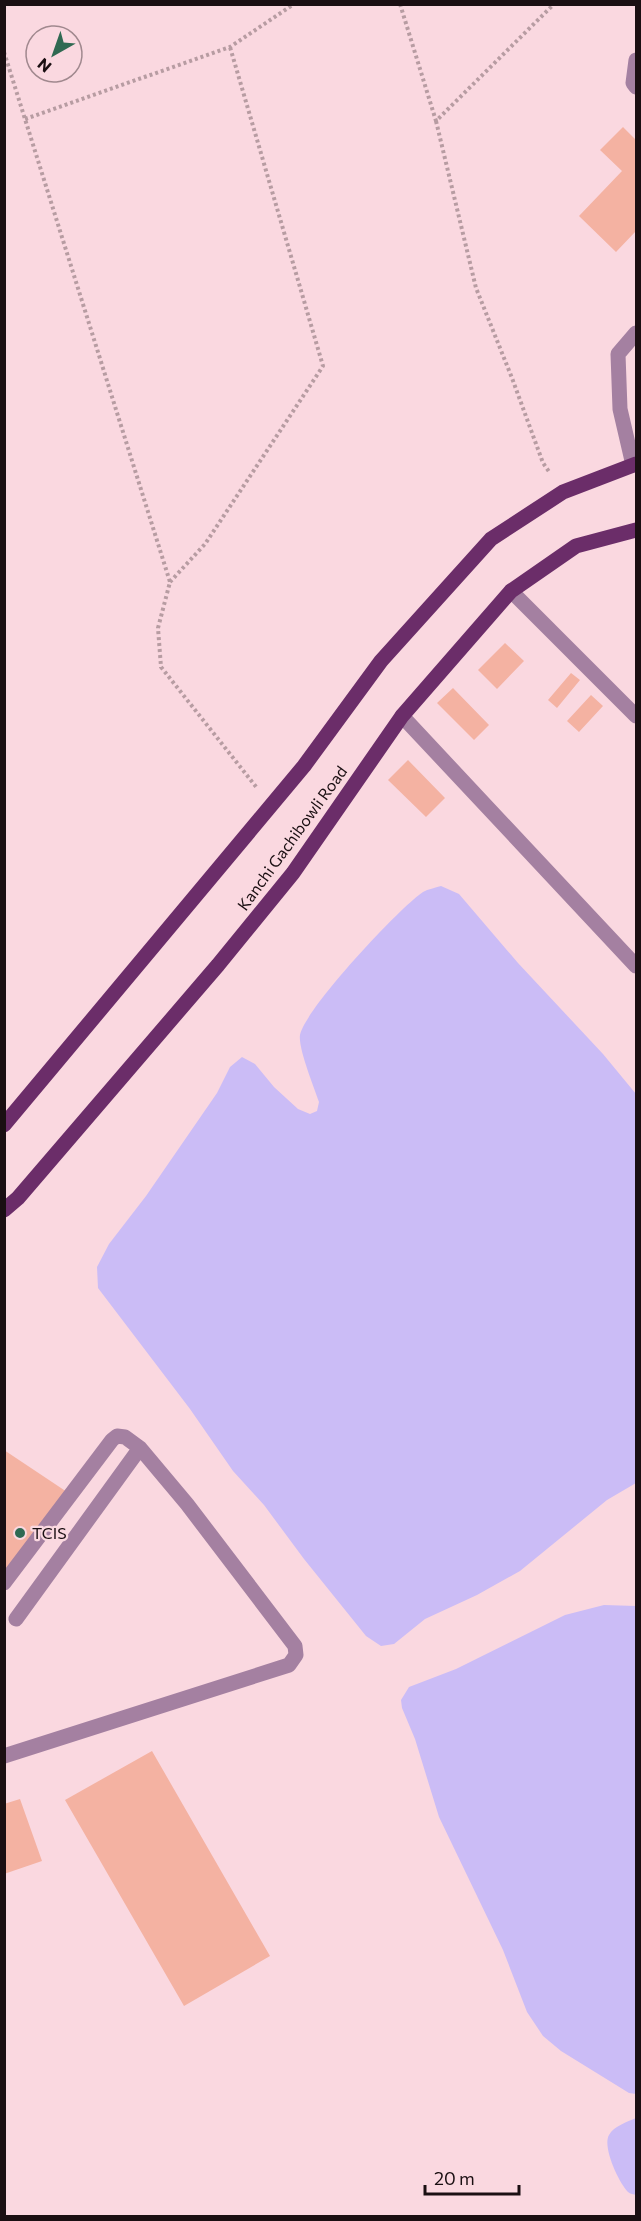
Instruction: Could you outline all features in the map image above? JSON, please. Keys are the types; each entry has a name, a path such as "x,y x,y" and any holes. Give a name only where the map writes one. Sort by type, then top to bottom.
{"main road":[{"name":"Kanchi Gachibowli Road","path":"4,1125 304,766 381,661 491,539 563,492 635,464"},
{"name":"Kanchi Gachibowli Road","path":"4,1210 18,1198 218,965 293,873 402,716 511,591 576,546 636,530"}],"street":[{"path":"636,60 633,83 636,87"},
{"path":"635,464 620,409 618,354 636,333"},
{"path":"511,591 636,716"},
{"path":"402,716 636,966"},
{"path":"4,1583 112,1440 117,1436 125,1437 140,1448 187,1504 295,1646 296,1655 289,1665 4,1756"},
{"path":"16,1618 140,1448"}],"path":[{"path":"25,119 230,46 294,4"},
{"path":"400,4 436,121 476,288 543,463 563,492"},
{"path":"436,121 555,4"},
{"path":"230,46 323,366 205,544 170,582 158,628 161,667 270,806"},
{"path":"4,52 170,582"}],"shaded area":[{"path":"441,886 459,894 636,1094 636,1483 607,1500 520,1571 477,1595 425,1619 394,1644 381,1646 366,1636 264,1505 233,1471 190,1409 98,1288 97,1267 109,1244 146,1196 217,1093 230,1067 242,1057 255,1064 274,1087 298,1109 310,1114 317,1111 319,1102 300,1041 300,1035 306,1022 354,960 394,917 423,892"},
{"path":"604,1605 636,1606 636,2094 629,2093 561,2051 543,2036 527,2012 503,1950 439,1817 401,1700 409,1687 456,1669 565,1615"},
{"path":"636,2118 636,2195 628,2192 620,2181 612,2165 607,2141 614,2129"}],"building":[{"path":"623,127 636,140 636,231 616,252 579,216 622,171 600,150"},
{"path":"505,643 524,661 497,689 478,670"},
{"path":"571,673 580,680 557,708 548,700"},
{"path":"453,688 489,725 474,740 437,703"},
{"path":"591,695 603,706 579,732 567,721"},
{"path":"408,760 445,798 426,817 388,780"},
{"name":"TCIS","path":"4,1450 67,1492 4,1575"},
{"path":"152,1751 270,1956 184,2006 65,1800"},
{"path":"20,1799 42,1861 4,1874 4,1804"}],"place":[{"name":"TCIS","path":"20,1533"}]}
